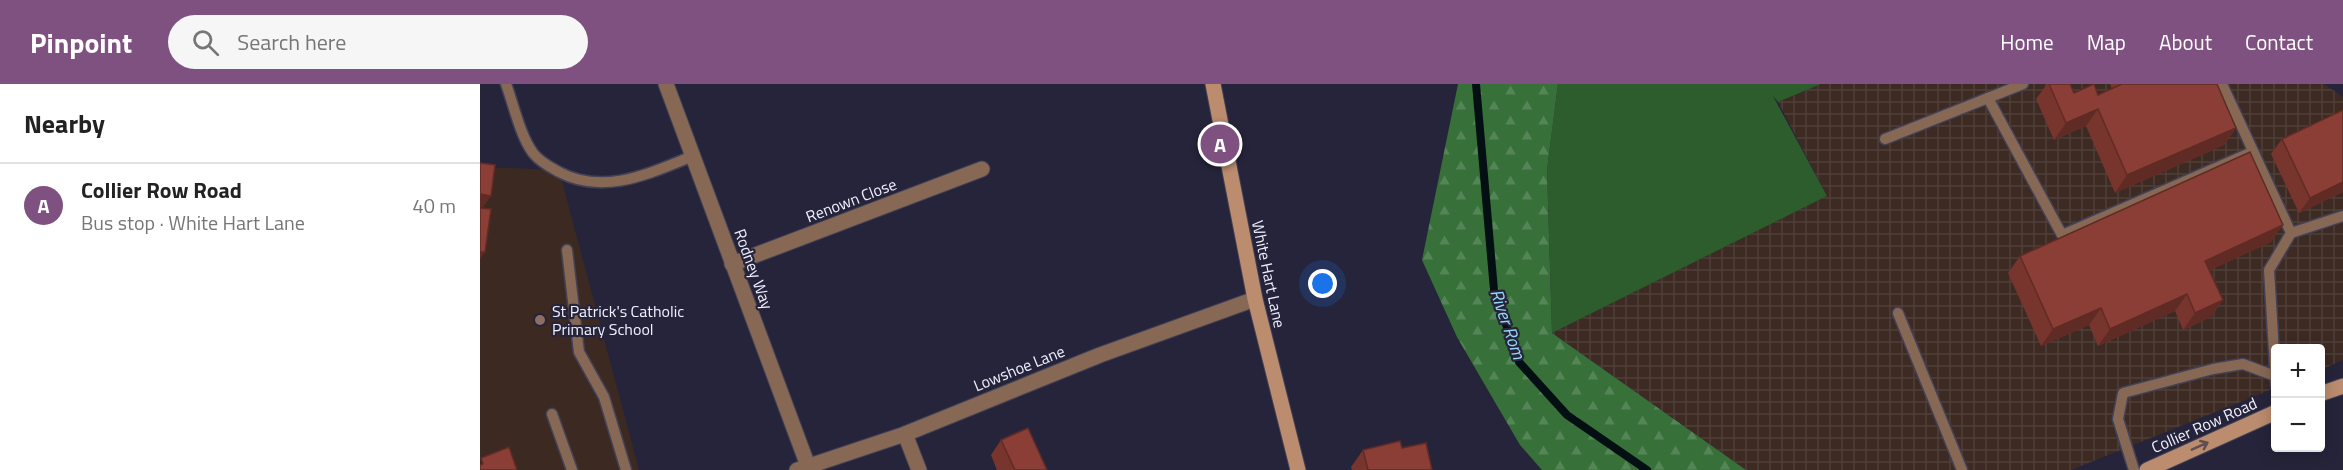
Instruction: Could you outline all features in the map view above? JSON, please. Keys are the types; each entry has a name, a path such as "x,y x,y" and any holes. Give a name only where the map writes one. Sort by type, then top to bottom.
{"street":[{"name":"Rodney Way","path":"666,84 803,468"},
{"name":"White Hart Lane","path":"1213,84 1255,299 1298,470"},
{"name":"Renown Close","path":"732,264 982,169"},
{"name":"Lowshoe Lane","path":"803,468 905,435 1100,355 1255,299"},
{"path":"2325,392 2343,386"},
{"name":"Collier Row Road","path":"2147,470 2271,414"},
{"path":"905,435 919,470"}],"lane":[{"path":"506,84 533,154 545,165 568,177 599,183 616,182 652,172 693,156"},
{"path":"1885,139 2023,84"},
{"path":"2222,84 2291,233"},
{"path":"1988,98 2062,235 2252,152"},
{"path":"2273,344 2269,270 2291,233 2343,216"},
{"path":"567,250 579,352 604,397 626,470"},
{"path":"1898,313 1962,470"},
{"path":"2134,470 2118,419 2123,393 2213,369 2243,364 2271,378"},
{"path":"552,414 572,470"}],"shaded area":[{"path":"1821,84 2324,84 2343,97 2343,360 2325,368 2325,344 2271,344 2271,390 2071,470 1746,470 1552,333 1827,196 1778,102"},
{"name":"St Patrick's Catholic Primary School","path":"480,167 559,170 639,470 480,470"}],"green space":[{"path":"1458,84 1558,84 1547,170 1552,333 1746,470 1542,470 1520,445 1457,337 1422,260"},
{"path":"1558,84 1821,84 1778,102 1773,96 1827,196 1552,333 1547,170"}],"building":[{"path":"2049,84 2070,84 2074,93 2094,84 2098,95 2122,84 2217,84 2236,128 2127,175 2098,109 2066,123"},
{"path":"2343,110 2343,182 2310,198 2282,139"},
{"path":"2250,152 2283,225 2205,261 2223,300 2195,313 2187,294 2110,329 2101,308 2053,329 2020,256"},
{"path":"480,163 495,165 491,196 480,194"},
{"path":"480,208 491,209 485,252 480,252"},
{"path":"1028,428 1047,470 1015,470 1001,440"},
{"path":"1400,441 1402,448 1426,443 1432,470 1368,470 1363,450"},
{"path":"509,447 517,470 480,470 480,465 483,464 481,458"}],"waterway":[{"name":"River Rom","path":"1476,84 1494,290 1519,362 1567,415 1647,470"}],"place":[{"name":"Collier Row Road","path":"1220,144"},
{"name":"St Patrick's Catholic Primary School","path":"540,320"}]}
